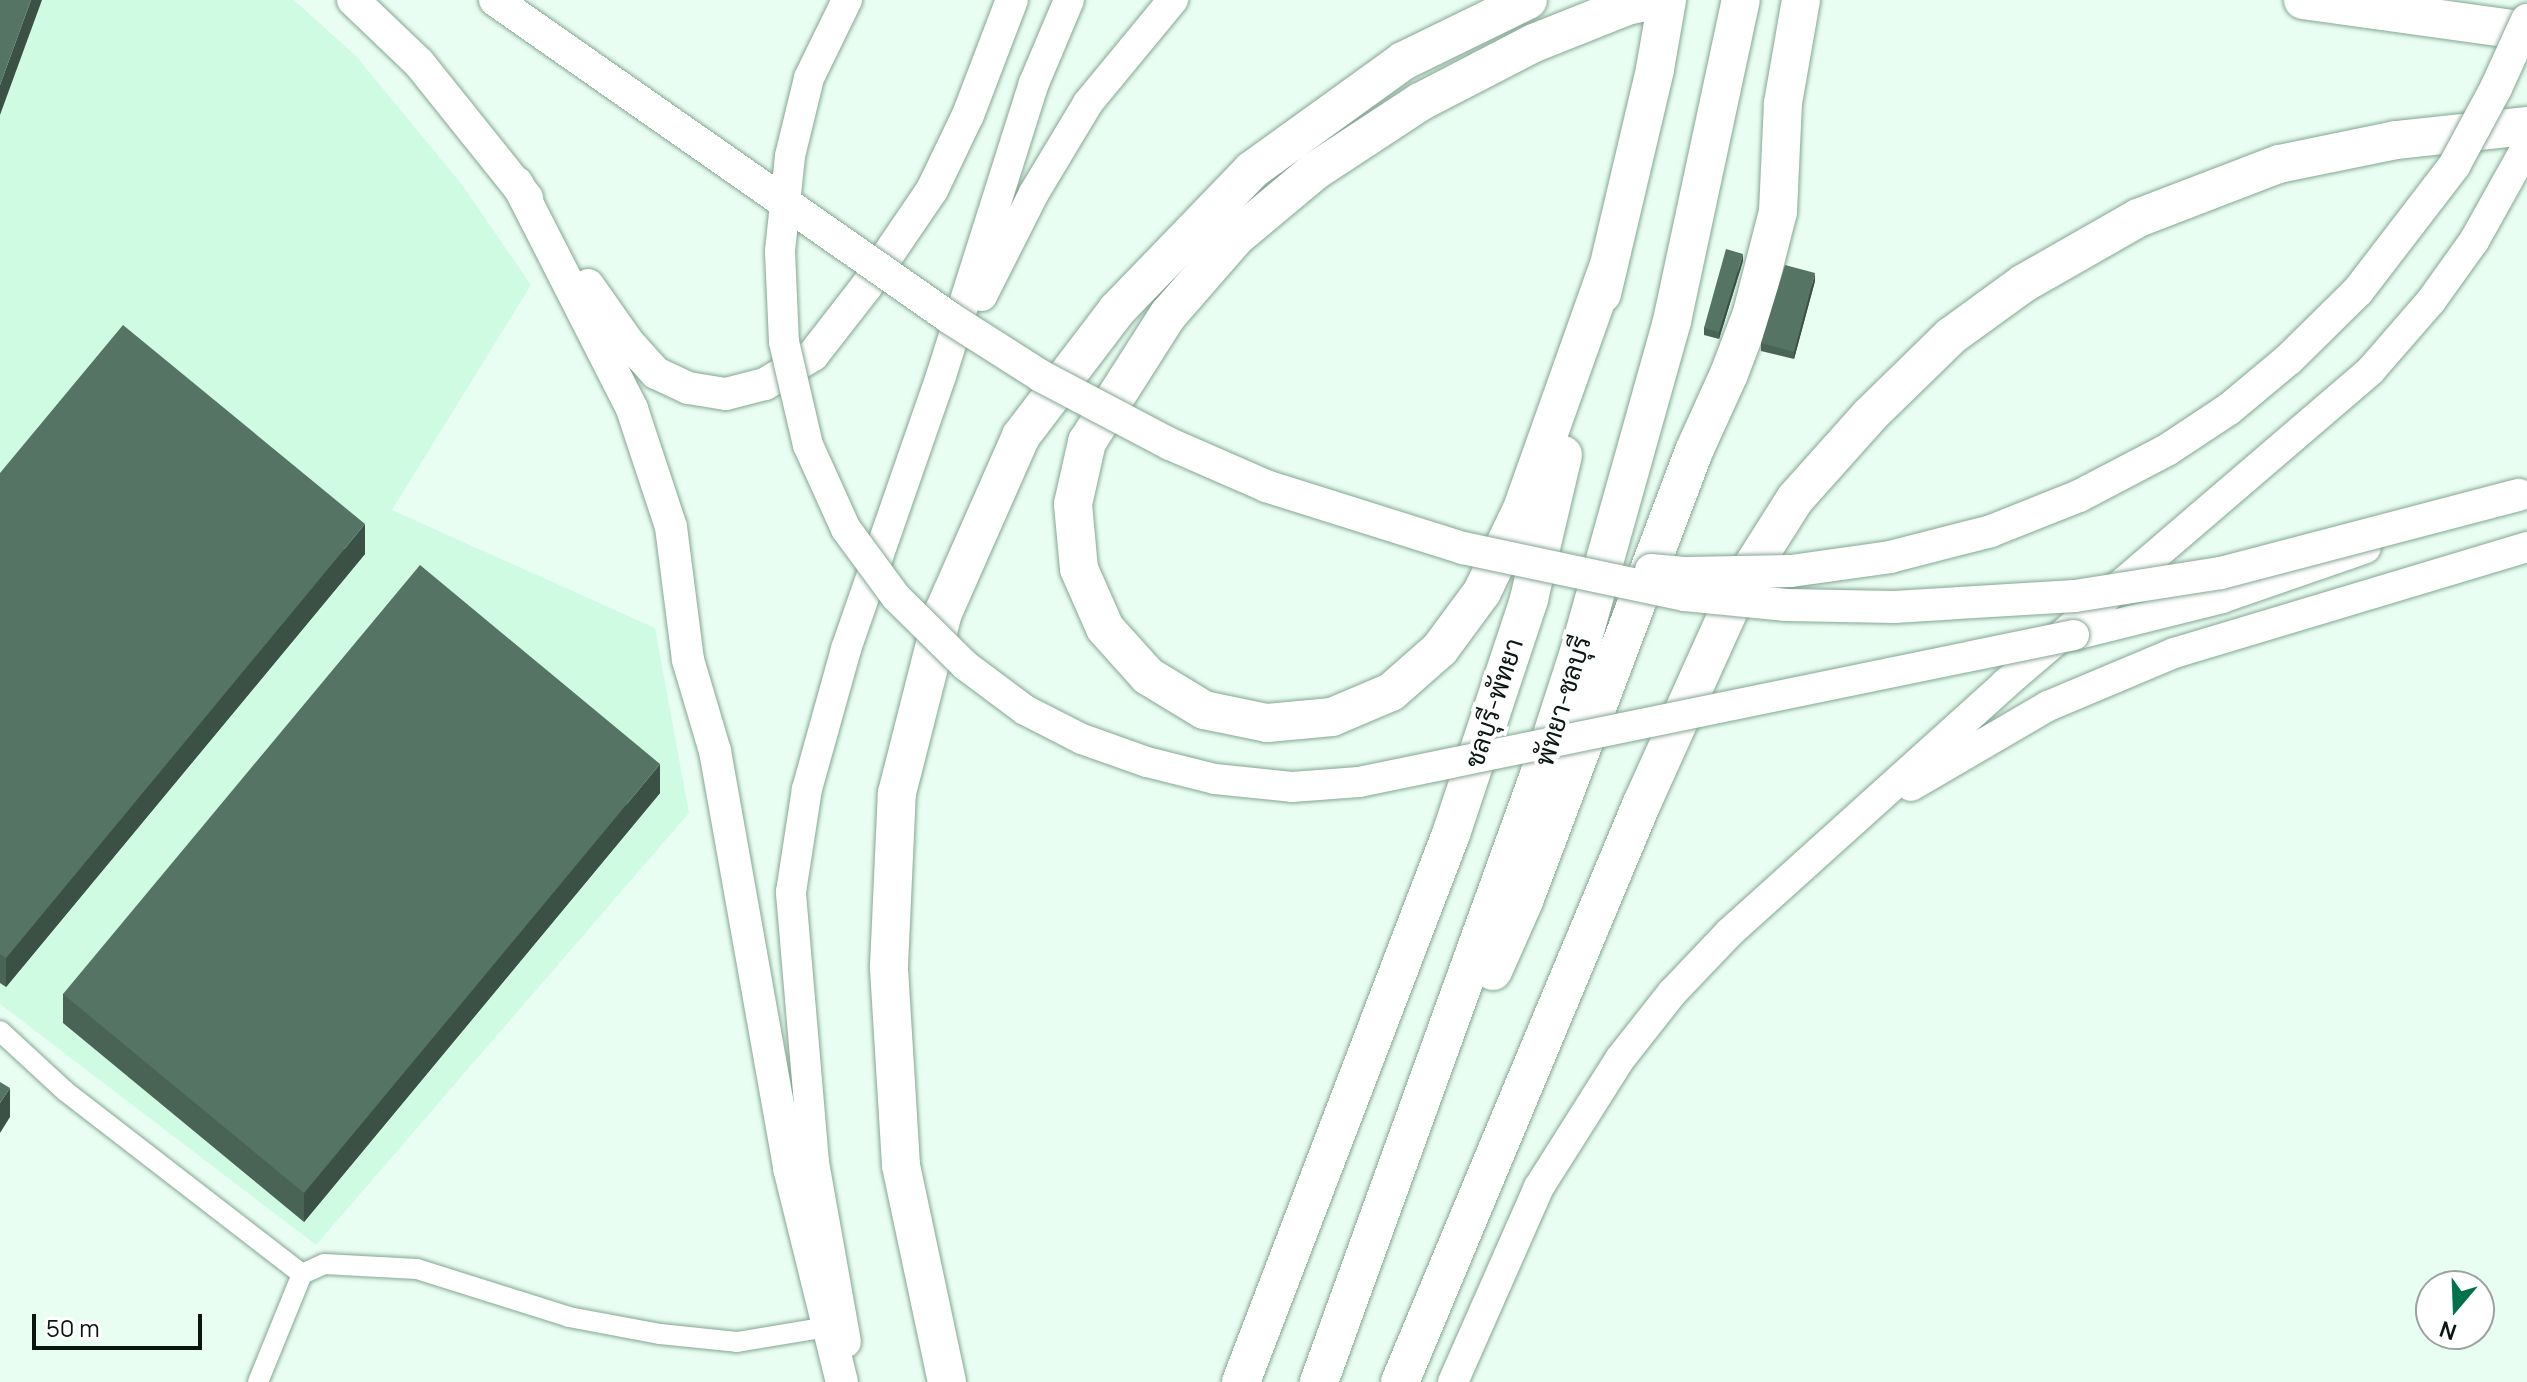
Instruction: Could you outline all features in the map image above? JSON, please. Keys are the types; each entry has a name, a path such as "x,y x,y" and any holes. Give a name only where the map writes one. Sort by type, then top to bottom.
{"highway":[{"path":"947,1382 901,1165 889,966 897,793 943,613 1021,436 1117,310 1252,170 1403,61 1528,0"},
{"path":"1607,270 1521,511 1482,592 1440,649 1391,692 1332,717 1267,723 1204,710 1148,676 1105,628 1079,569 1073,504 1087,442 1168,315 1226,248 1315,171 1420,102 1534,43 1627,6 1655,0"},
{"name":"ชลบุรี-พัทยา","path":"1241,1382 1451,834 1529,599 1655,69 1667,0"},
{"name":"พัทยา-ชลบุรี","path":"1319,1382 1534,790 1574,666 1672,321 1741,0"},
{"path":"1363,1265 1524,901 1698,440 1742,343 1778,212 1783,103 1801,0"},
{"path":"2303,0 2527,31"},
{"path":"1400,1382 1642,803 1740,586 1795,499 1848,439 1951,336 2024,283 2138,218 2279,164 2396,140 2527,126"}],"main road":[{"path":"353,0 419,63 517,183 628,342 656,373 688,388 726,394 765,384 813,355 866,287 932,190 968,115 1012,0"},
{"path":"495,0 937,309 1041,376 1170,444 1266,486 1463,548 1685,595 1787,605 1894,607 2075,596 2221,573 2523,494"},
{"path":"847,0 809,78 790,156 780,251 784,342 808,445 846,529 896,597 966,666 1025,710 1082,739 1147,762 1215,779 1292,787 1359,782 2089,632 2222,598 2523,494"},
{"path":"853,1382 814,1162 791,892 807,789 846,649 941,376 1034,83 1069,0"},
{"path":"941,376 1034,193 1088,103 1173,0"},
{"path":"1463,548 1687,573 1791,571 1890,557 1977,535 2079,496 2167,450 2229,409 2289,359 2358,291 2454,166 2496,88 2527,20"},
{"path":"1453,1382 1539,1187 1620,1059 1672,993 1730,932 2005,684 2313,423 2371,370 2431,301 2474,241 2527,146"},
{"path":"517,183 632,409 671,527 688,660 715,751 789,1168 842,1382"},
{"path":"1858,817 2048,706 2174,653 2527,547"}],"street":[{"path":"0,1031 65,1091 302,1274"},
{"path":"258,1382 302,1274 324,1264 417,1269 569,1317 660,1334 737,1342 828,1327"}],"shaded area":[{"path":"0,0 294,0 357,57 463,186 531,285 392,510 655,628 689,813 316,1245 0,1004"}],"building":[{"path":"0,0 31,0 0,85"},
{"path":"1726,249 1743,254 1719,332 1704,328"},
{"path":"1785,265 1815,273 1794,352 1761,343"},
{"path":"123,325 365,524 6,958 0,954 0,473"},
{"path":"420,565 660,764 304,1193 63,994"},
{"path":"0,1082 10,1088 0,1103"}]}
